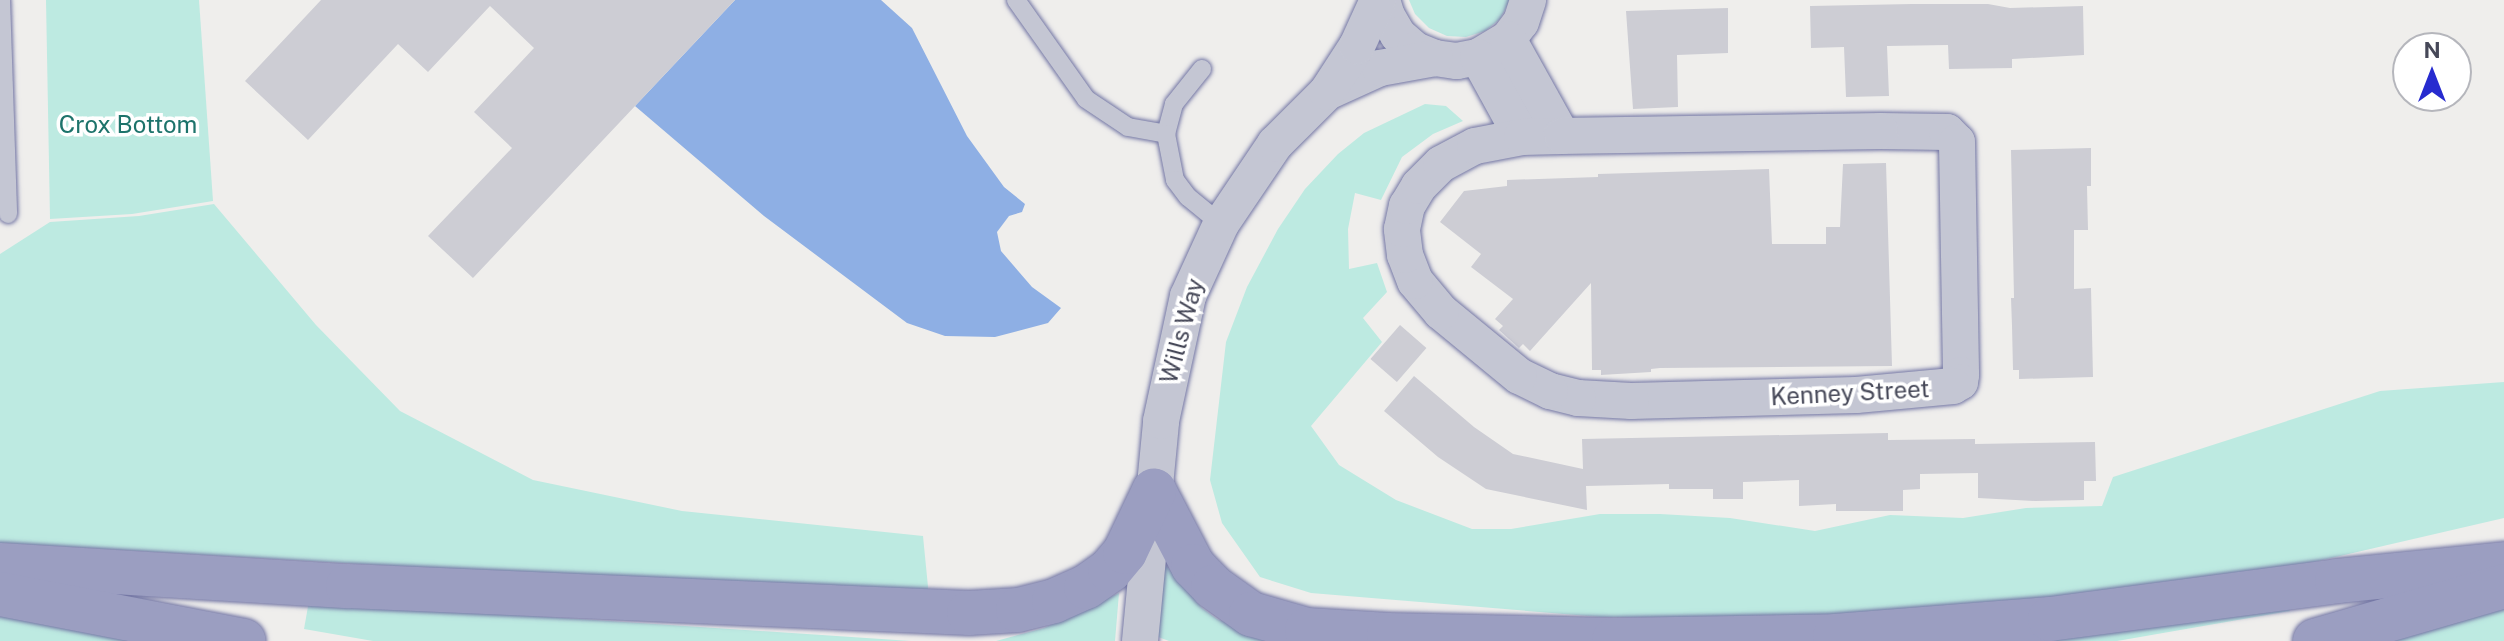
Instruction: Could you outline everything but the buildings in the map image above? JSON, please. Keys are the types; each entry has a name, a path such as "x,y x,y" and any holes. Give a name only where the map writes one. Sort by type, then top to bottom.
{"highway":[{"path":"1154,491 1193,566 1230,601 1251,614 1307,630 1389,635 1614,640 1835,636 2050,619 2337,581 2504,564"},
{"path":"0,565 348,586 969,613 1018,610 1054,601 1086,587 1110,570 1125,552 1154,491"},
{"path":"2315,641 2504,586"},
{"path":"0,594 243,641"}],"street":[{"name":"Wills Way","path":"1380,0 1398,35 1415,50 1435,58 1457,61 1493,48"},
{"name":"Wills Way","path":"1141,626 1161,421 1188,296 1221,224 1275,144 1327,92 1357,46 1380,0"},
{"path":"1493,48 1521,22 1528,0"},
{"path":"1493,48 1562,136"},
{"path":"1493,48 1522,137"},
{"name":"Wills Way","path":"1327,92 1380,68 1435,58"},
{"name":"Kenney Street","path":"1880,131 1952,134 1957,142 1960,382 1944,389 1856,395 1631,401 1578,398 1550,391 1519,376 1441,312 1415,281 1405,255 1402,229 1407,206 1419,186 1441,164 1475,146 1522,137 1880,131"}],"lane":[{"path":"1,0 8,214"},
{"path":"1016,0 1086,99 1128,127 1166,134"},
{"path":"1202,69 1174,104 1166,134 1175,180 1188,197 1221,224"}],"green space":[{"name":"Crox Bottom","path":"46,0 199,0 213,201 132,214 50,219"},
{"path":"1409,0 1510,0 1500,19 1485,31 1466,37 1447,36 1429,28 1415,14"},
{"path":"1425,104 1446,106 1463,121 1433,134 1402,157 1381,200 1355,193 1348,229 1349,269 1377,263 1387,292 1363,318 1382,342 1311,426 1339,465 1396,500 1472,529 1511,529 1600,514 1660,514 1730,518 1815,531 1890,515 1963,518 2026,508 2102,506 2113,477 2380,391 2504,382 2504,518 2279,570 1918,621 1601,617 1311,593 1260,577 1222,523 1210,480 1226,342 1247,287 1278,229 1305,189 1338,154 1364,133"},
{"path":"214,204 316,325 400,411 533,480 682,511 923,536 929,597 0,543 0,254 50,222 139,216"},
{"path":"1158,556 1202,608 1217,619 1270,640 1282,641 1169,641 1150,634"},
{"path":"1119,593 1115,641 996,641 1044,628"},
{"path":"309,601 911,641 373,641 304,629"},
{"path":"2283,602 2290,611 2117,641 1948,641"},
{"path":"2504,606 2504,641 2357,641"},
{"path":"0,614 148,641 0,641"}],"water":[{"path":"735,0 881,0 912,28 967,136 1004,187 1025,204 1022,212 1009,216 997,232 1001,251 1032,287 1061,308 1048,323 995,337 945,336 907,323 764,216 635,106"}]}
